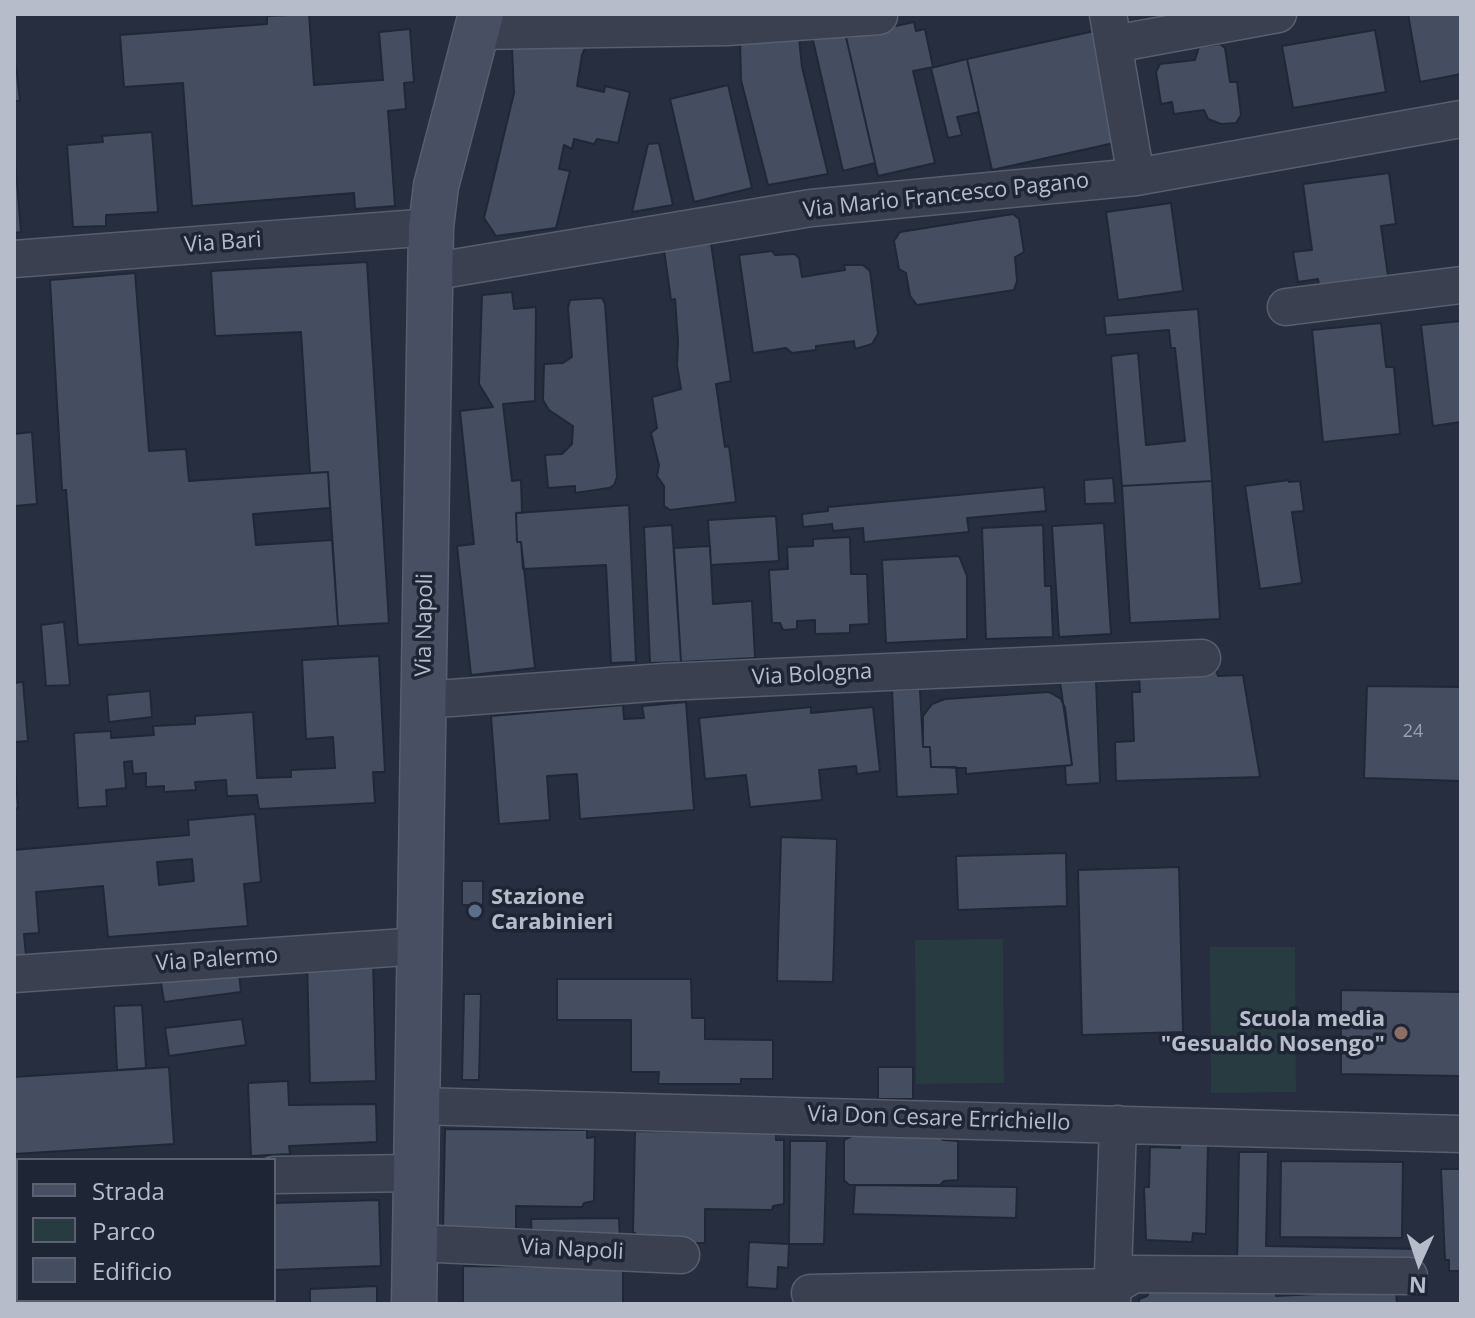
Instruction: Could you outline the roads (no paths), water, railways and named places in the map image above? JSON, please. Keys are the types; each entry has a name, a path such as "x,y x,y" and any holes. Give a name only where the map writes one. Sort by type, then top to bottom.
{"main road":[{"name":"Via Napoli","path":"414,1304 431,227 436,186 478,23"}],"street":[{"path":"1136,177 1111,29 1278,14"},
{"path":"478,23 727,27 879,16"},
{"name":"Via Mario Francesco Pagano","path":"430,272 811,208 1136,177 1461,119"},
{"name":"Via Bari","path":"14,259 431,227"},
{"path":"1286,307 1461,285"},
{"name":"Via Bologna","path":"424,700 664,682 1202,658"},
{"name":"Via Palermo","path":"14,974 420,946"},
{"name":"Via Don Cesare Errichiello","path":"417,1106 1461,1134"},
{"path":"1112,1296 1118,1124"},
{"path":"276,1175 416,1173"},
{"name":"Via Napoli","path":"415,1243 681,1255"},
{"path":"810,1293 1112,1296 1134,1274 1409,1276"}],"place":[{"name":"Stazione Carabinieri","path":"475,911"},
{"name":"Scuola media \"Gesualdo Nosengo\"","path":"1401,1033"}]}
